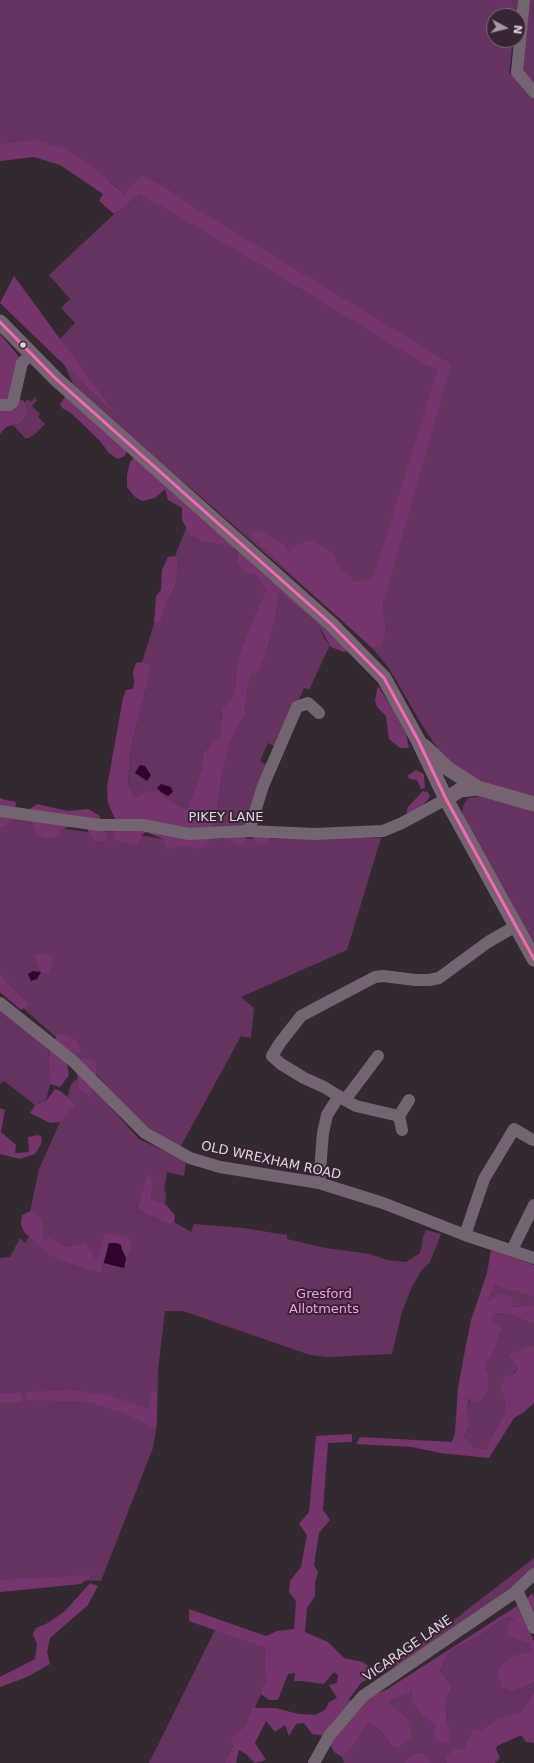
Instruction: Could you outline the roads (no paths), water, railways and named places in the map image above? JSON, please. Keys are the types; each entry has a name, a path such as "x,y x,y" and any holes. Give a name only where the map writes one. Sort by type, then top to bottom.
{"main road":[{"path":"0,322 30,355 56,380 331,624 384,678 418,740 446,799 534,959"},
{"path":"418,740 447,768 478,788 534,804"},
{"path":"446,799 460,790 478,788"}],"street":[{"path":"524,0 517,72 534,92"},
{"path":"0,405 8,405 13,402 22,363 30,355"},
{"path":"249,831 263,786 297,707 308,703 319,712"},
{"name":"PIKEY LANE","path":"0,811 99,825 143,826 189,834 249,831 314,834 383,831 402,823 446,799"},
{"path":"399,1116 356,1106 281,1064 272,1056 301,1016 316,1008 375,977 383,976 415,980 439,978 488,942 516,926"},
{"name":"OLD WREXHAM ROAD","path":"0,1003 74,1062 145,1134 190,1158 220,1167 319,1183 382,1203 465,1235 534,1258"},
{"path":"319,1183 322,1133 327,1115 378,1056"},
{"path":"402,1130 399,1116 409,1100"},
{"path":"465,1235 484,1179 514,1129 533,1140"},
{"path":"512,1250 534,1205"},
{"name":"VICARAGE LANE","path":"314,1763 329,1736 363,1696 517,1590 534,1574"},
{"path":"517,1590 534,1628"}],"park label":[{"name":"Gresford Allotments","path":"324,1302"}]}
